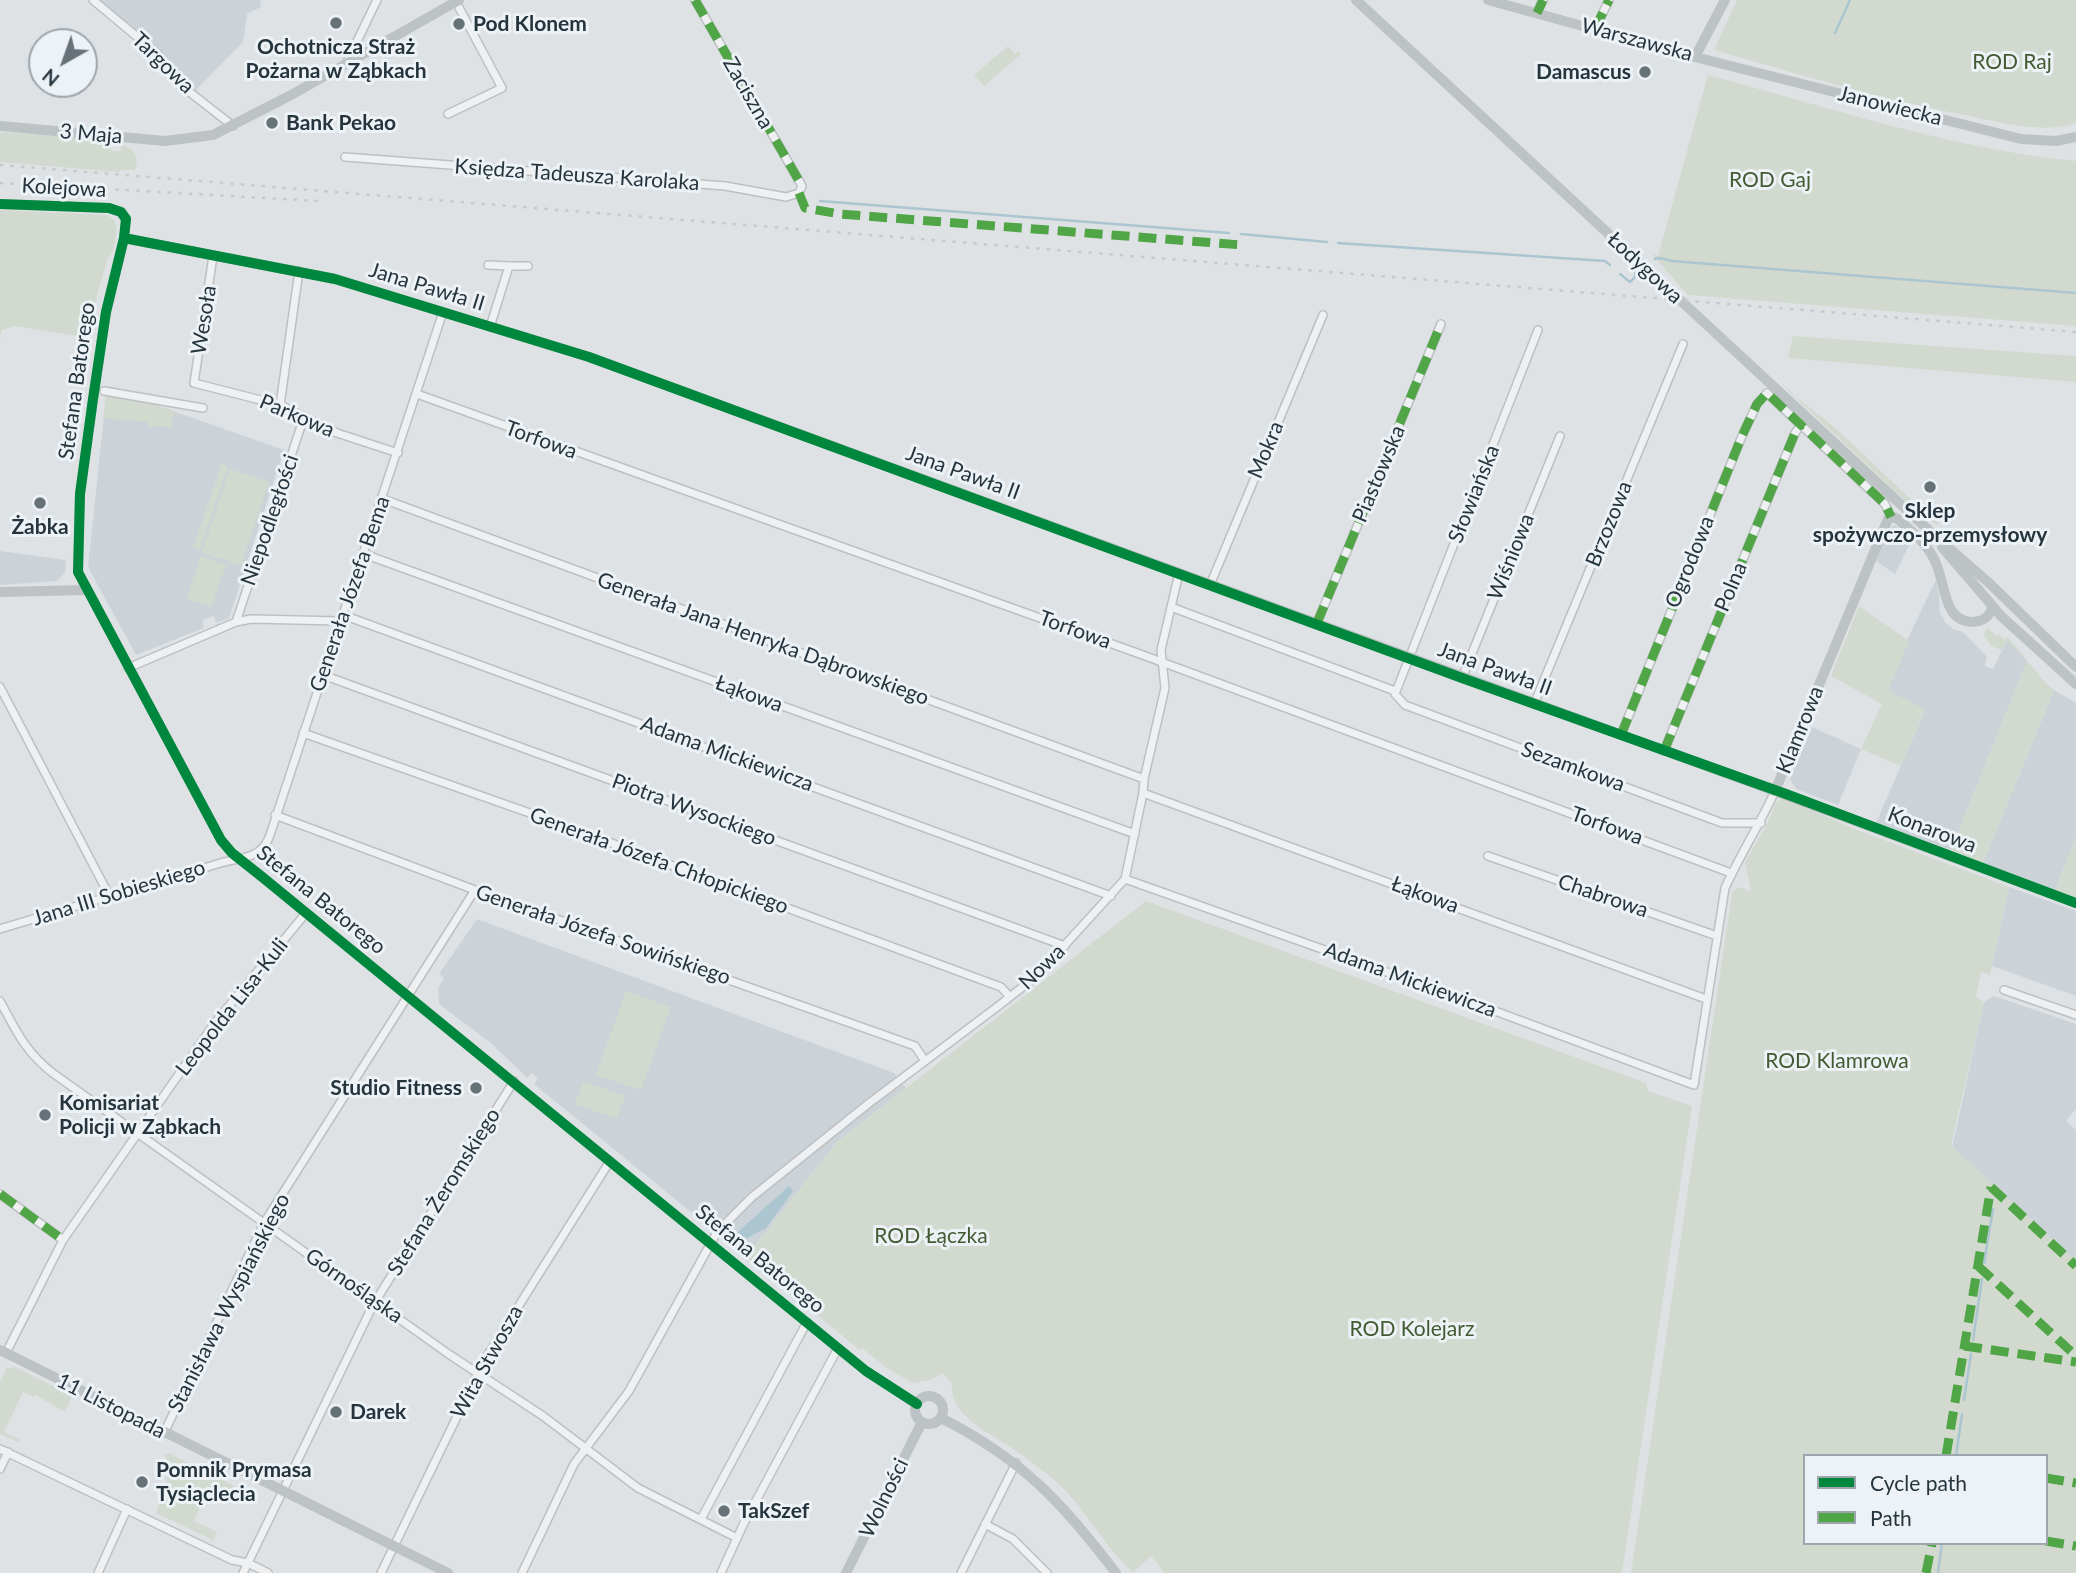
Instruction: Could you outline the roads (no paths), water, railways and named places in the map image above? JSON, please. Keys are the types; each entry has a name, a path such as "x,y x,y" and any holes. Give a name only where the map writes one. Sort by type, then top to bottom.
{"street":[{"name":"Targowa","path":"93,0 160,56 178,83 233,126"},
{"path":"346,64 377,0"},
{"name":"Zaciszna","path":"695,0 802,186"},
{"name":"Łodygowa","path":"1356,0 2076,667"},
{"name":"Warszawska","path":"1488,0 1700,58"},
{"path":"1537,13 1543,0"},
{"path":"1595,29 1609,0"},
{"path":"1700,58 1725,0"},
{"name":"3 Maja","path":"0,126 182,140 213,135 457,1"},
{"path":"448,114 502,88 457,1"},
{"name":"Janowiecka","path":"1700,58 2021,139 2056,141 2076,137"},
{"name":"Księdza Tadeusza Karolaka","path":"345,157 725,186 786,197 799,193 802,186"},
{"name":"Kolejowa","path":"0,204 110,208 118,210 124,216"},
{"name":"Stefana Batorego","path":"124,216 124,238 103,326 80,494 77,567 221,840 239,859 838,1348 916,1404"},
{"name":"Jana Pawła II","path":"124,238 335,279 589,357 1775,791"},
{"name":"Wesoła","path":"194,383 213,256"},
{"path":"488,265 528,266"},
{"path":"490,327 509,266"},
{"path":"280,405 299,271"},
{"name":"Generała Józefa Bema","path":"239,859 251,856 268,842 443,312"},
{"name":"Mokra","path":"1210,584 1323,315"},
{"name":"Piastowska","path":"1317,623 1441,324"},
{"name":"Słowiańska","path":"1408,657 1538,330"},
{"name":"Brzozowa","path":"1534,704 1683,344"},
{"name":"Parkowa","path":"194,383 280,405 337,433 398,453"},
{"path":"104,391 203,408"},
{"name":"Ogrodowa","path":"1621,735 1757,404 1767,393 1801,425"},
{"name":"Torfowa","path":"417,394 1162,662 1731,873"},
{"name":"Niepodległości","path":"236,622 304,417"},
{"path":"1801,425 1885,504 1891,517 1899,520 1929,550 1941,572 1951,613 1961,620 1977,622 2004,599"},
{"name":"Polna","path":"1664,751 1795,433 1801,425"},
{"name":"Wiśniowa","path":"1462,678 1560,436"},
{"name":"Generała Jana Henryka Dąbrowskiego","path":"383,499 1144,779"},
{"name":"Klamrowa","path":"1694,1085 1725,888 1761,823 1885,524 1891,517"},
{"name":"Łodygowa","path":"1935,536 1950,558 1993,607 2076,684"},
{"name":"Łąkowa","path":"363,554 1135,834"},
{"name":"Nowa","path":"522,1573 574,1464 629,1391 717,1232 752,1197 1034,978 1125,878 1165,688 1161,650 1180,573"},
{"path":"0,592 87,590"},
{"name":"Sezamkowa","path":"1171,607 1395,691 1397,698 1405,705 1722,824 1761,823"},
{"name":"Adama Mickiewicza","path":"128,668 236,622 251,619 342,618 1111,896"},
{"path":"1395,691 1408,657"},
{"name":"Piotra Wysockiego","path":"323,675 1065,946"},
{"path":"0,687 110,897"},
{"name":"Generała Józefa Chłopickiego","path":"303,733 541,817 990,983 1000,987 1010,997"},
{"name":"Konarowa","path":"1775,791 2076,903"},
{"name":"Łąkowa","path":"1143,793 1706,999"},
{"name":"Generała Józefa Sowińskiego","path":"275,815 475,890 912,1045 918,1049 925,1061"},
{"name":"Chabrowa","path":"1488,856 1717,936"},
{"name":"Jana III Sobieskiego","path":"0,929 239,859"},
{"name":"Adama Mickiewicza","path":"1125,878 1694,1085"},
{"name":"Stanisława Wyspiańskiego","path":"164,1433 264,1223 475,890"},
{"name":"Leopolda Lisa-Kuli","path":"3,1351 63,1240 214,1024 306,913"},
{"path":"2004,990 2076,1015"},
{"name":"Górnośląska","path":"0,1001 23,1044 36,1059 264,1223 543,1416 638,1488 737,1538"},
{"name":"Stefana Żeromskiego","path":"243,1573 375,1301 514,1082"},
{"name":"Wita Stwosza","path":"381,1573 478,1373 610,1161"},
{"path":"0,1194 63,1240"},
{"path":"701,1519 807,1322"},
{"path":"721,1573 838,1348"},
{"name":"11 Listopada","path":"3,1351 448,1573"},
{"path":"928,1396 938,1399 943,1409 941,1418 932,1424 922,1422 915,1414 916,1404 928,1396"},
{"path":"941,1418 1016,1463 1064,1508 1116,1573"},
{"name":"Wolności","path":"846,1573 922,1422"},
{"path":"0,1469 4,1450 232,1560 248,1563 268,1573"},
{"path":"961,1573 1016,1463"},
{"path":"98,1573 127,1508"},
{"path":"985,1524 1013,1539 1047,1573"}],"water":[{"path":"789,1186 793,1191 766,1228 740,1242 735,1236 739,1231"}],"waterway":[{"path":"1835,33 1850,0"},
{"path":"820,201 1229,233"},
{"path":"1241,234 1327,242"},
{"path":"1338,243 1605,261 1610,265"},
{"path":"1655,259 2076,293"},
{"path":"1620,274 1630,282 1635,277 1635,271"},
{"path":"1984,1263 1993,1209"},
{"path":"1973,1340 1982,1279"},
{"path":"1964,1400 1971,1354"},
{"path":"1956,1454 1962,1414"},
{"path":"1938,1573 1942,1545"}],"railway":[{"path":"0,165 2076,332"},
{"path":"0,183 318,201"}],"place":[{"name":"Ochotnicza Straż Pożarna w Ząbkach","path":"336,23"},
{"name":"Pod Klonem","path":"459,24"},
{"name":"Damascus","path":"1645,72"},
{"name":"Bank Pekao","path":"272,123"},
{"name":"Sklep spożywczo-przemysłowy","path":"1930,487"},
{"name":"Żabka","path":"40,503"},
{"name":"Studio Fitness","path":"476,1088"},
{"name":"Komisariat Policji w Ząbkach","path":"45,1115"},
{"name":"Darek","path":"336,1412"},
{"name":"Pomnik Prymasa Tysiąclecia","path":"142,1482"},
{"name":"TakSzef","path":"724,1511"}],"park label":[{"name":"ROD Raj","path":"2012,62"},
{"name":"ROD Gaj","path":"1770,180"},
{"name":"ROD Klamrowa","path":"1837,1061"},
{"name":"ROD Łączka","path":"931,1236"},
{"name":"ROD Kolejarz","path":"1412,1329"}]}
